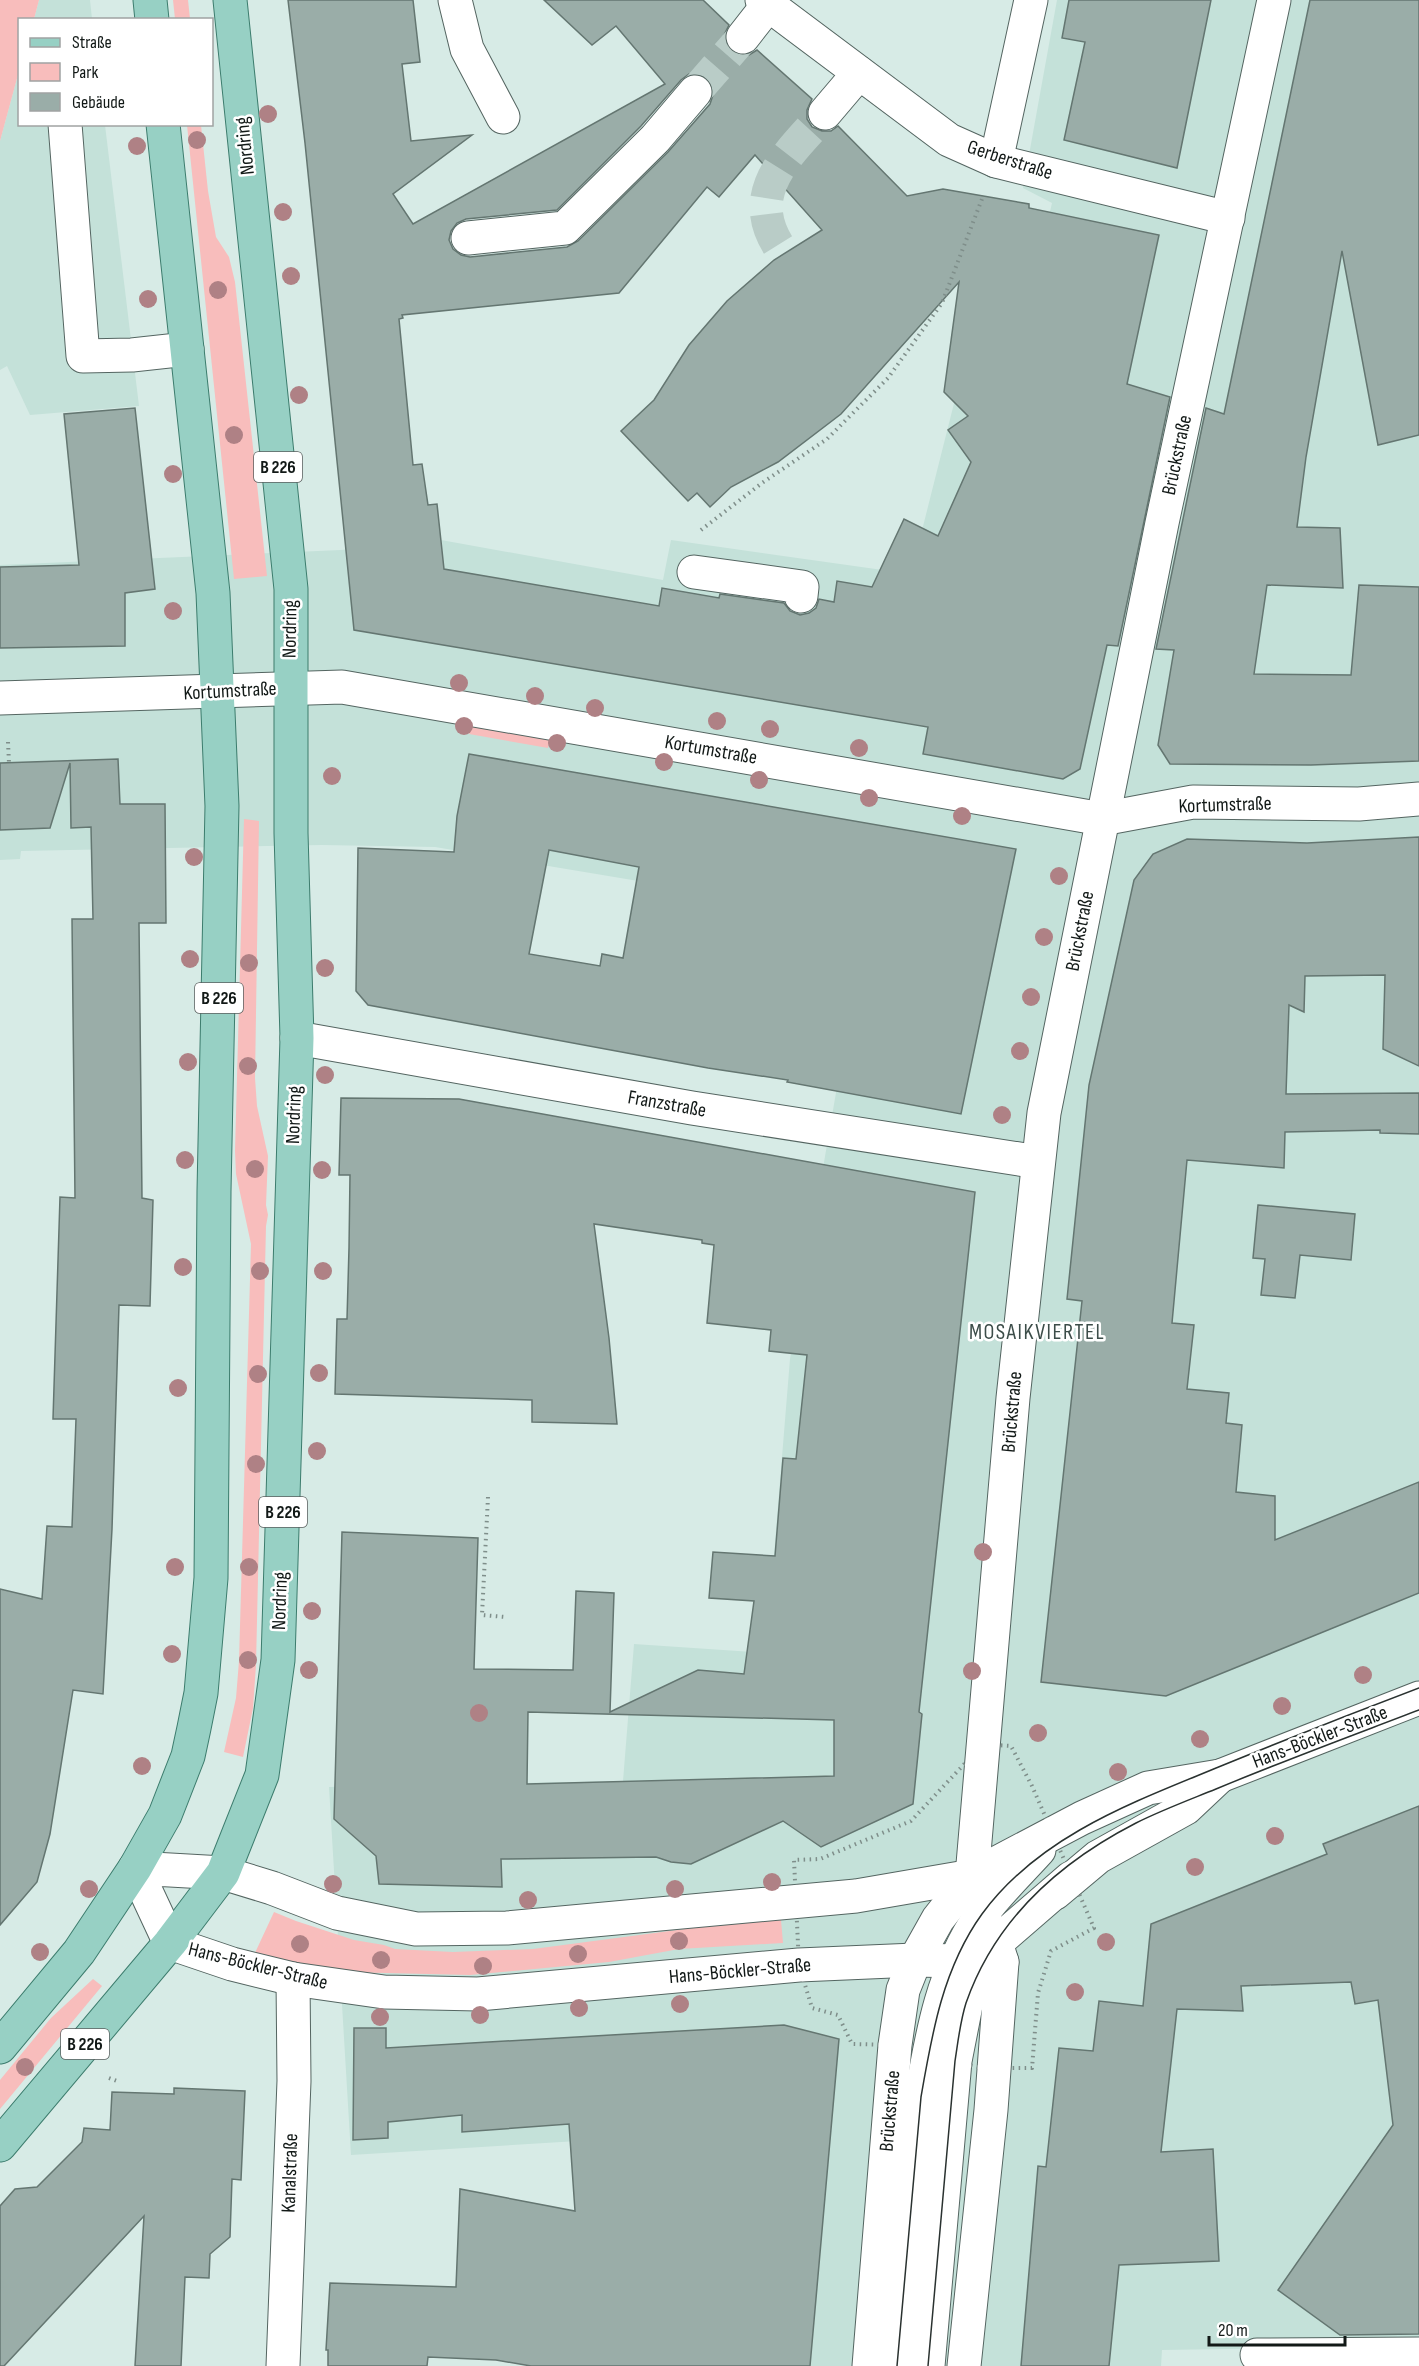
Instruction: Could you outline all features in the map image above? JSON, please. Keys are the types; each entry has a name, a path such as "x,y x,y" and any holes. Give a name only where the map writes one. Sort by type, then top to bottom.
{"main road":[{"path":"150,0 152,18"},
{"name":"Nordring","path":"0,2145 170,1943 223,1873 262,1775 278,1660 297,1038 291,834 291,589 230,0"},
{"name":"B 226","path":"0,2047 79,1952 135,1868 165,1815 188,1756 201,1693 211,1578 214,1191 222,806 213,593 163,126"}],"street":[{"path":"455,0 466,49 503,117"},
{"path":"996,161 1031,0"},
{"name":"Brückstraße","path":"964,2366 991,2110 984,1949 972,1876 1013,1398 1044,1113 1102,819 1274,0"},
{"path":"743,37 765,2"},
{"name":"Gerberstraße","path":"765,2 949,140 996,161 1228,219"},
{"path":"825,113 859,73"},
{"path":"468,238 565,228 655,139 696,92"},
{"path":"65,126 83,356 132,355 187,349"},
{"path":"694,572 802,587 801,596"},
{"name":"Kortumstraße","path":"0,698 342,687 1102,819 1193,802 1359,804 1419,798"},
{"name":"Franzstraße","path":"297,1038 692,1108 1038,1162"},
{"name":"Hans-Böckler-Straße","path":"1220,1776 1186,1808 1069,1873 1028,1918 1009,1944 915,1960 799,1965 478,1994 384,1992 293,1979 232,1964 170,1943 135,1868 223,1873 272,1888 337,1913 416,1929 507,1928 856,1896 972,1876 1149,1788 1220,1776 1419,1698"},
{"path":"897,2366 921,2097 942,1994 984,1949 1052,1835"},
{"name":"Brückstraße","path":"869,2366 895,2045 903,1990 915,1960 939,1919 972,1876"},
{"path":"928,2366 954,2061 966,2005 984,1949"},
{"name":"Kanalstraße","path":"283,2366 294,2081 293,1979"},
{"path":"1257,2355 1419,2354"}],"path":[{"path":"701,530 762,483 827,439 888,378 942,303 996,161"},
{"path":"8,742 9,763"},
{"path":"488,1497 482,1615 506,1617"},
{"path":"1032,2068 1038,1994 1051,1951 1094,1928 1069,1873"},
{"path":"799,1965 812,2008 838,2015 852,2043 867,2045"}],"shaded area":[{"path":"39,0 90,0 92,18 34,18"},
{"path":"1057,0 1419,0 1419,2346 1162,2350 1161,2366 681,2366 709,2133 351,2155 329,1787 623,1781 634,1644 766,1653 790,1359 866,919 435,847 322,845 21,851 20,859 0,860 0,565 341,550 441,540 663,580 671,540 911,574 973,328 1020,339 1052,203 1023,188"},
{"path":"18,75 18,126 105,126 139,406 30,415 7,366 0,370 0,141"}],"green space":[{"path":"0,0 39,0 34,18 18,18 18,75 0,141"},
{"path":"173,0 188,0 190,18 175,18"},
{"path":"187,126 201,126 208,191 216,237 229,257 235,282 267,576 234,579"},
{"path":"471,720 551,734 548,748 469,734"},
{"path":"244,819 259,821 255,1078 257,1106 268,1156 266,1205 268,1215 256,1665 253,1708 243,1757 224,1752 236,1698 239,1661 251,1244 236,1174 235,1151"},
{"path":"274,1912 354,1940 395,1949 453,1952 533,1949 700,1927 781,1920 783,1943 679,1949 609,1962 470,1975 342,1972 254,1955"},
{"path":"93,1979 102,1986 0,2109 0,2080 51,2018"}],"building":[{"path":"288,0 413,0 420,62 402,64 411,141 472,135 393,194 413,224 665,84 616,26 592,45 544,0 703,0 729,25 724,35 726,45 731,51 741,56 749,55 757,50 812,99 807,110 807,119 812,127 822,131 831,131 838,126 907,196 943,189 1029,204 1029,208 1159,235 1127,384 1170,397 1118,646 1107,645 1080,769 1063,779 923,754 928,727 354,630 305,143","holes":["689,74 699,74 708,78 713,86 710,104 668,152 578,241 567,247 470,257 461,255 453,249 449,240 451,231 457,223 466,219 557,210","755,155 822,230 774,260 727,301 689,345 654,400 621,431 688,501 697,493 710,507 731,487 778,462 841,414 959,282 944,392 968,416 948,430 971,462 938,536 904,519 872,587 837,581 834,602 819,599 816,608 800,615 790,611 784,603 720,594 719,598 662,588 659,606 444,569 437,504 428,505 422,464 413,465 399,319 403,318 402,315 619,293 707,187 719,197"]},
{"path":"1069,0 1211,0 1177,168 1064,140 1085,42 1062,38"},
{"path":"1310,0 1419,0 1419,435 1378,445 1342,251 1306,457 1297,527 1340,528 1343,588 1267,585 1254,674 1351,675 1359,585 1419,587 1419,761 1311,765 1170,764 1158,745 1174,650 1156,649 1206,408 1224,414"},
{"path":"135,408 155,589 125,593 125,646 0,648 0,567 79,565 64,414"},
{"path":"469,754 1016,849 961,1114 787,1082 788,1080 708,1068 368,1005 356,991 358,848 454,852 457,816","holes":["549,850 639,867 623,958 602,954 600,966 529,954"]},
{"path":"118,759 120,804 165,804 166,923 139,923 142,1198 153,1200 150,1306 119,1305 112,1529 103,1694 73,1690 50,1834 37,1882 0,1925 0,1589 42,1599 47,1526 72,1527 76,1419 53,1419 60,1197 75,1198 72,919 93,919 91,827 71,828 70,763 50,828 0,830 0,763"},
{"path":"1419,837 1419,1066 1383,1049 1385,975 1305,976 1304,1012 1289,1005 1286,1094 1419,1093 1419,1134 1380,1133 1380,1130 1285,1132 1284,1168 1187,1160 1172,1323 1194,1325 1187,1389 1229,1393 1226,1423 1242,1425 1236,1492 1275,1496 1275,1540 1419,1482 1419,1593 1166,1696 1041,1682 1082,1301 1067,1299 1089,1085 1134,880 1153,854 1187,839 1307,843"},
{"path":"341,1098 459,1099 975,1192 919,1712 922,1714 913,1804 821,1847 783,1821 691,1864 671,1862 656,1857 501,1859 502,1887 379,1884 376,1856 334,1819 342,1532 478,1538 474,1669 573,1670 576,1591 614,1593 610,1712 698,1670 744,1674 754,1601 709,1598 713,1552 775,1556 783,1458 796,1459 807,1355 769,1351 771,1330 707,1323 714,1245 702,1243 702,1240 594,1224 609,1338 617,1424 532,1422 532,1400 335,1394 337,1319 347,1319 349,1248 350,1175 339,1175","holes":["528,1712 834,1720 834,1776 527,1784"]},
{"path":"1258,1205 1355,1214 1351,1260 1300,1255 1295,1298 1261,1295 1265,1259 1253,1258"},
{"path":"1419,1806 1419,2334 1340,2335 1278,2290 1393,2125 1378,2000 1355,2004 1351,1982 1241,1986 1243,2011 1177,2009 1161,2152 1213,2149 1219,2261 1119,2265 1109,2366 1021,2366 1038,2166 1046,2167 1059,2048 1093,2051 1099,2001 1143,2006 1151,1924 1327,1854 1323,1844"},
{"path":"784,2025 839,2039 810,2366 531,2366 496,2360 428,2357 427,2366 328,2366 328,2350 326,2350 330,2283 456,2287 460,2189 575,2211 569,2124 462,2132 462,2115 388,2122 388,2138 353,2140 354,2028 386,2028 386,2048"},
{"path":"174,2088 245,2091 241,2180 232,2179 230,2237 210,2254 209,2278 185,2277 181,2366 135,2366 144,2216 4,2366 0,2366 0,2206 15,2189 37,2187 82,2142 84,2128 110,2130 112,2092 174,2094"}],"tunnel":[{"path":"695,92 743,37"},
{"path":"778,245 769,225 766,207 769,189 786,157 825,113"}],"tram line":[{"path":"897,2366 921,2097 930,2049 948,1979 982,1914 1005,1886 1032,1863 1060,1842 1091,1824 1188,1779 1419,1688"},
{"path":"928,2366 955,2061 961,2025 966,2003 979,1973 994,1945 1012,1920 1056,1875 1081,1856 1136,1823 1266,1768 1419,1710"}],"district":[{"name":"MOSAIKVIERTEL","path":"1037,1332"}]}
